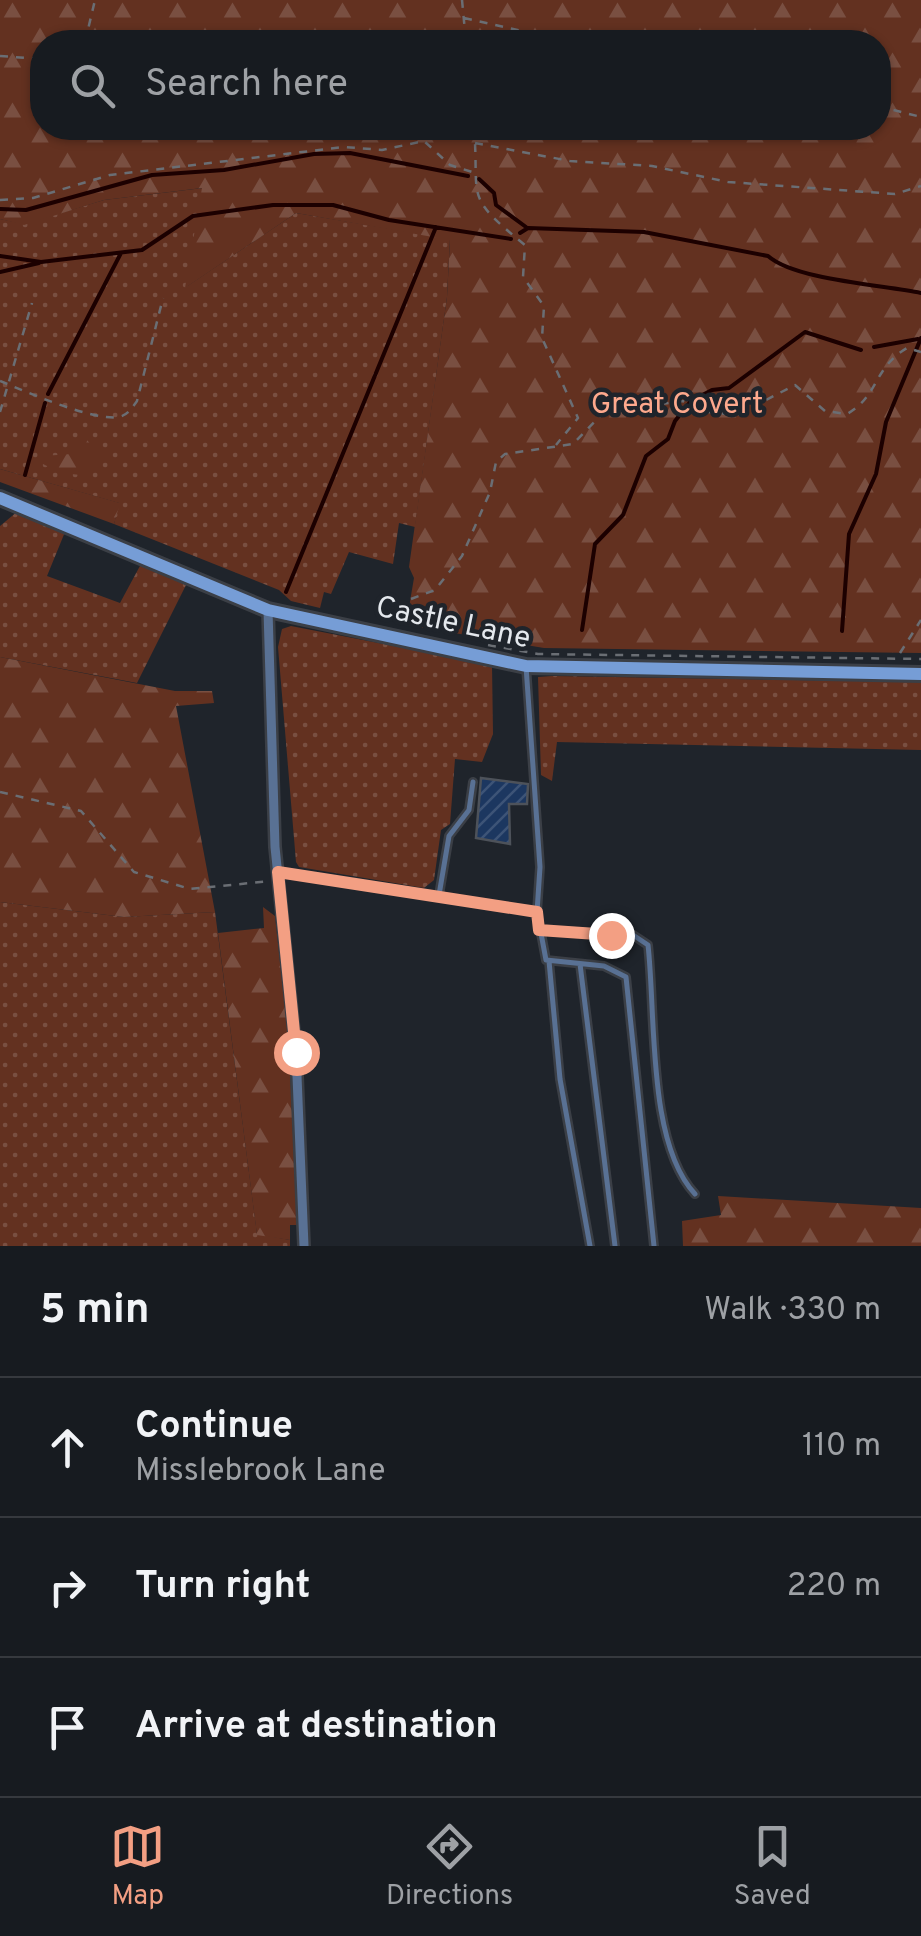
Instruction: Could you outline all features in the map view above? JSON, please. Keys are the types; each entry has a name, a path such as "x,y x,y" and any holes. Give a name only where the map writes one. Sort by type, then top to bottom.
{"street":[{"name":"Castle Lane","path":"0,498 268,610 526,666 921,674"},
{"path":"268,610 278,877 296,1052 304,1246"}],"lane":[{"path":"526,666 540,867 537,912 549,961 560,1079 590,1246"},
{"path":"438,895 448,836 469,810 472,782"},
{"path":"278,877 438,895 537,912"},
{"path":"539,930 633,935 648,945 666,1133 681,1180 695,1194"},
{"path":"549,961 604,966 626,977 654,1246"},
{"path":"580,964 615,1246"}],"path":[{"path":"88,30 94,0"},
{"path":"462,0 465,30"},
{"path":"464,18 518,30"},
{"path":"0,56 30,58"},
{"path":"891,109 921,117"},
{"path":"0,200 32,198 126,173 344,148 382,150 414,140 433,146 450,165 472,172"},
{"path":"475,140 472,172 487,214 526,245 523,276 544,306 542,338 578,418 556,445"},
{"path":"475,143 570,161 652,166 728,182 882,194 921,186"},
{"path":"0,382 116,418 128,413 137,401 163,298"},
{"path":"0,412 32,303"},
{"path":"410,599 436,590 462,556 490,492 496,462 522,448 573,444 604,412 683,401 708,412 737,414 795,385 825,411 848,414 869,399 883,363 907,348 921,352"},
{"path":"900,653 921,620"},
{"path":"482,644 538,654 921,659"},
{"path":"0,792 80,811 134,872 190,889 278,877"}],"green space":[{"name":"Great Covert","path":"0,0 921,0 921,653 544,648 406,625 414,578 409,567 447,297 450,240 296,213 185,288 202,188 104,200 24,225 0,219"},
{"path":"203,188 186,287 296,213 450,239 447,297 415,527 399,523 393,564 349,552 331,594 324,592 320,608 291,601 279,590 114,524 119,503 0,469 0,219 24,224 104,200"},
{"path":"87,440 101,457 91,476 61,473 43,464 43,456 71,454 78,441"},
{"path":"0,469 120,503 114,524 0,482"},
{"path":"18,511 65,532 47,576 120,603 141,564 186,585 137,683 0,657 0,526"},
{"path":"291,626 492,665 493,734 482,762 455,759 450,824 441,830 434,880 424,888 299,867 296,862 278,647 282,629"},
{"path":"0,657 175,691 212,691 214,703 176,706 215,912 124,917 0,902"},
{"path":"538,677 921,682 921,750 557,742 552,781 541,775"},
{"path":"0,902 124,917 215,912 257,1234 290,1240 290,1246 0,1246"},
{"path":"263,907 275,916 289,1045 297,1225 290,1225 290,1240 257,1235 218,933 264,928"},
{"path":"718,1196 921,1208 921,1246 683,1246 682,1221 721,1215"}],"building":[{"path":"481,778 528,784 527,804 509,804 510,844 476,838"}],"waterway":[{"path":"0,209 26,210 152,175 224,170 314,154 350,153 468,176"},
{"path":"479,179 494,193 496,205 526,227"},
{"path":"0,256 41,262 142,250 193,216 273,205 333,205 389,220 511,239"},
{"path":"286,592 436,227"},
{"path":"520,233 528,228 644,232 768,256 818,276 921,293"},
{"path":"48,394 121,253"},
{"path":"0,272 39,263"},
{"path":"582,630 595,544 623,515 646,456 668,439 675,421 691,401 712,390 729,388 805,332 861,350"},
{"path":"842,631 849,534 876,474 886,422 921,338"},
{"path":"874,347 918,339"},
{"path":"25,475 45,403"}],"route":[{"path":"296,1052 278,872 302,872 479,900 537,912 539,930 611,935"}]}
